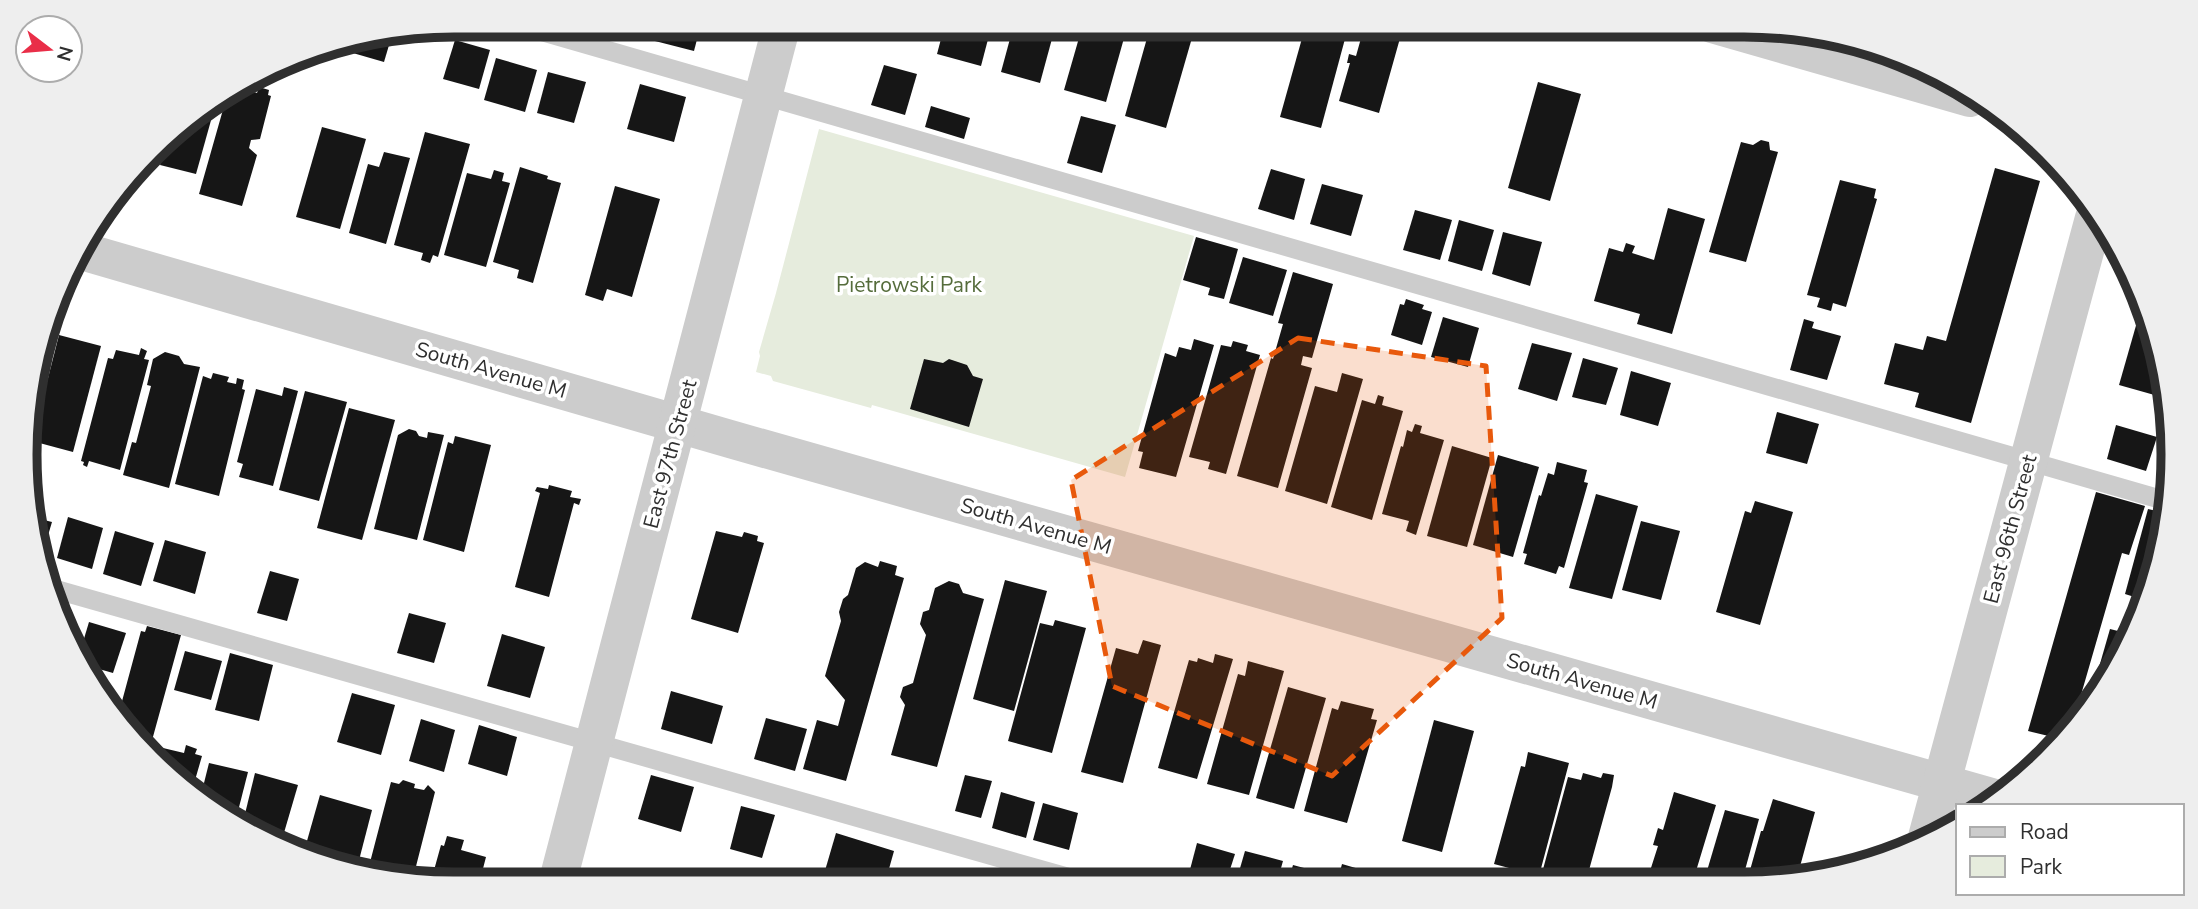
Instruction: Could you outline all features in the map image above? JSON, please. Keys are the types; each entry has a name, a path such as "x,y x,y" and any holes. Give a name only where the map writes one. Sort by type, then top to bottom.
{"street":[{"name":"East 97th Street","path":"560,872 779,37"},
{"path":"1759,38 1951,93"},
{"name":"East 96th Street","path":"1930,828 2092,224"},
{"name":"South Avenue M","path":"89,253 678,424 1986,795"}],"lane":[{"path":"562,37 2159,499"},
{"path":"60,591 1049,872"}],"highlighted area":[{"path":"1298,338 1486,366 1502,618 1332,776 1112,686 1071,480"}],"green space":[{"name":"Pietrowski Park","path":"819,129 1194,236 1125,477 872,405 871,408 773,381 771,376 756,372 759,352"}],"building":[{"path":"652,37 698,37 694,51 651,40"},
{"path":"942,37 989,37 981,66 937,54"},
{"path":"1010,37 1052,37 1040,83 1001,72"},
{"path":"1079,37 1124,37 1106,102 1064,90"},
{"path":"1147,37 1192,37 1166,128 1125,116"},
{"path":"1302,37 1346,37 1321,128 1280,117"},
{"path":"1361,37 1400,37 1379,113 1339,101 1350,63 1347,63 1349,54 1356,56"},
{"path":"455,40 490,50 479,89 443,79"},
{"path":"390,42 384,62 346,51"},
{"path":"496,58 537,70 525,112 484,100"},
{"path":"884,65 917,74 905,115 871,105"},
{"path":"548,72 586,82 574,123 537,113"},
{"path":"1538,82 1581,94 1550,201 1508,188"},
{"path":"640,84 686,97 674,142 627,129"},
{"path":"259,87 269,90 268,95 271,96 260,139 251,140 249,148 257,155 242,206 199,194 224,106 250,91 257,93"},
{"path":"931,106 970,118 964,139 925,127"},
{"path":"213,114 196,174 160,165 163,155"},
{"path":"1081,116 1116,125 1102,173 1067,163"},
{"path":"322,127 366,139 340,229 296,217"},
{"path":"425,132 470,144 438,257 433,255 430,263 421,260 423,253 394,245"},
{"path":"1761,140 1769,142 1770,150 1778,152 1746,262 1709,252 1741,142 1753,145"},
{"path":"384,152 410,158 386,244 349,233 368,164 379,167"},
{"path":"520,167 561,183 533,283 517,278 519,270 493,262"},
{"path":"1995,168 2040,181 1971,423 1915,407 1919,393 1884,384 1895,343 1923,350 1927,336 1946,341"},
{"path":"1271,169 1305,179 1294,220 1258,209"},
{"path":"494,170 504,173 502,181 510,183 486,267 444,255 467,173 491,179"},
{"path":"1840,180 1876,189 1874,198 1877,199 1846,307 1833,303 1831,311 1817,307 1820,298 1807,295"},
{"path":"1322,184 1363,195 1351,236 1310,224"},
{"path":"615,186 660,199 632,297 607,289 603,301 585,295"},
{"path":"1668,208 1705,219 1672,334 1637,324 1640,314 1594,301 1609,248 1623,252 1626,243 1635,246 1632,253 1654,260"},
{"path":"1415,210 1452,220 1440,260 1403,250"},
{"path":"1459,220 1494,230 1482,271 1448,261"},
{"path":"1503,232 1542,242 1530,286 1492,274"},
{"path":"1196,237 1238,249 1224,299 1208,295 1210,288 1183,280"},
{"path":"1243,257 1287,270 1273,316 1229,303"},
{"path":"1293,272 1333,284 1312,358 1303,356 1301,365 1312,368 1278,488 1237,476 1283,324 1278,323"},
{"path":"1406,299 1424,305 1422,309 1432,312 1422,345 1391,335 1400,304 1404,305"},
{"path":"1443,317 1479,328 1468,367 1431,357"},
{"path":"2138,318 2157,396 2119,385"},
{"path":"1804,319 1814,322 1812,328 1841,336 1827,380 1790,370"},
{"path":"59,335 101,346 73,452 37,442 39,414"},
{"path":"1194,339 1214,345 1176,477 1139,468 1143,452 1138,451 1165,353 1176,357 1179,347 1191,350"},
{"path":"1233,341 1248,345 1246,351 1260,355 1226,474 1208,469 1210,462 1189,457 1221,345 1231,347"},
{"path":"1532,343 1572,353 1557,401 1518,389"},
{"path":"141,348 147,351 144,359 149,360 120,470 89,461 87,467 81,461 108,358 113,359 116,350 139,355"},
{"path":"165,352 179,356 184,364 200,367 169,488 123,475 132,442 136,443 151,386 147,385 153,359"},
{"path":"1583,358 1618,368 1606,405 1572,397"},
{"name":"Pietrowski Park","path":"924,359 943,363 949,359 967,365 973,376 983,379 969,427 910,409"},
{"path":"1631,371 1671,383 1658,426 1620,415"},
{"path":"213,373 229,377 227,382 236,384 237,378 244,380 242,389 245,390 219,496 175,484 203,376 211,379"},
{"path":"1342,373 1363,379 1327,504 1285,491 1315,386 1337,392"},
{"path":"284,387 298,391 273,486 239,477 243,464 237,462 256,389 282,396"},
{"path":"305,391 347,402 319,501 279,490"},
{"path":"1378,395 1384,397 1382,405 1403,411 1372,520 1331,507 1362,400 1375,404"},
{"path":"349,408 395,420 362,540 317,528"},
{"path":"1777,412 1819,424 1807,464 1766,453"},
{"path":"1415,424 1422,426 1420,433 1444,440 1416,535 1406,531 1409,521 1382,514 1401,446 1403,447 1407,430 1412,432"},
{"path":"2116,425 2157,437 2146,471 2107,459"},
{"path":"409,429 427,438 428,432 444,435 417,540 374,529 398,435"},
{"path":"455,436 491,445 464,552 423,540 448,442 453,444"},
{"path":"1452,446 1492,458 1467,547 1427,536"},
{"path":"1498,455 1539,467 1513,557 1473,545"},
{"path":"1557,462 1587,470 1584,482 1588,483 1564,568 1559,566 1556,574 1524,564 1527,554 1523,553 1539,495 1541,496 1548,473 1554,475"},
{"path":"549,485 572,491 570,497 581,499 579,505 574,503 549,597 515,587 540,493 535,491 537,487 548,489"},
{"path":"2096,492 2145,506 2129,555 2122,553 2078,705 2052,737 2028,731"},
{"path":"1596,494 1638,506 1612,599 1569,588"},
{"path":"1755,501 1793,512 1760,625 1716,612 1745,511 1751,513"},
{"path":"2148,509 2158,511 2139,589 2136,597 2125,594"},
{"path":"68,517 103,528 92,569 57,558"},
{"path":"42,519 52,522 46,541"},
{"path":"1641,521 1680,531 1661,600 1622,590"},
{"path":"115,531 154,543 141,586 103,574"},
{"path":"716,531 742,537 744,532 758,536 757,541 764,543 738,633 691,619"},
{"path":"165,540 206,552 195,594 153,581"},
{"path":"880,561 897,566 895,575 904,578 846,781 803,769 817,720 838,726 845,700 825,676 841,621 839,612 843,599 848,595 856,568 865,562 878,567"},
{"path":"270,571 299,579 287,621 257,613"},
{"path":"1005,580 1047,591 1014,711 973,699"},
{"path":"949,581 959,584 963,593 984,599 937,767 891,755 905,705 900,697 903,687 913,683 926,635 920,624 923,612 929,610 935,588"},
{"path":"409,613 446,623 434,663 397,653"},
{"path":"1055,620 1086,628 1052,753 1008,741 1040,623 1053,626"},
{"path":"89,622 126,633 113,673 96,668 83,644"},
{"path":"147,626 181,635 152,742 121,706 141,631 145,632"},
{"path":"2110,629 2121,632 2118,639 2096,679"},
{"path":"502,634 545,647 530,698 487,686"},
{"path":"1143,640 1161,645 1123,783 1081,772 1116,648 1138,654"},
{"path":"185,651 222,661 211,700 174,690"},
{"path":"230,653 273,665 259,721 215,710"},
{"path":"1215,654 1233,659 1197,779 1158,768 1189,660 1197,662 1198,658 1213,663"},
{"path":"1248,661 1284,671 1249,795 1207,784 1238,674 1245,676"},
{"path":"1288,687 1326,698 1294,809 1256,798"},
{"path":"671,691 723,706 712,744 661,729"},
{"path":"352,693 395,705 381,755 337,742"},
{"path":"1341,701 1374,709 1371,719 1377,720 1347,823 1304,811 1332,708 1338,710"},
{"path":"766,718 807,729 795,771 754,759"},
{"path":"421,719 455,730 444,772 409,761"},
{"path":"1434,720 1474,731 1442,852 1402,841"},
{"path":"479,725 517,737 507,776 468,764"},
{"path":"186,745 197,749 195,754 202,756 195,782 162,752 163,748 184,753"},
{"path":"1528,752 1569,763 1540,872 1524,872 1494,864 1521,766 1525,767"},
{"path":"209,763 248,772 238,811 203,788"},
{"path":"255,773 298,785 283,835 245,815"},
{"path":"1583,773 1601,778 1603,773 1614,775 1588,872 1542,872 1568,777 1581,780"},
{"path":"651,775 694,787 681,832 638,819"},
{"path":"965,775 992,781 981,818 955,811"},
{"path":"403,780 415,784 414,788 424,790 428,785 435,792 415,870 370,863 391,782 399,784"},
{"path":"1001,792 1035,802 1026,838 992,828"},
{"path":"1674,792 1716,805 1696,872 1644,872 1645,869 1650,871 1658,846 1653,845 1658,828 1663,830"},
{"path":"320,795 372,810 359,861 306,844"},
{"path":"1773,799 1815,812 1799,869 1750,872"},
{"path":"1043,803 1078,813 1069,850 1033,840"},
{"path":"741,806 775,815 762,858 730,849"},
{"path":"1725,810 1759,819 1744,872 1707,872"},
{"path":"836,833 894,851 888,872 825,872"},
{"path":"447,836 464,840 461,850 486,857 482,872 434,871 441,845 444,846"},
{"path":"1197,843 1235,854 1229,872 1189,872"},
{"path":"1245,851 1283,861 1280,872 1239,872"},
{"path":"1342,864 1369,872 1340,872"},
{"path":"1293,865 1319,872 1291,872"}]}
